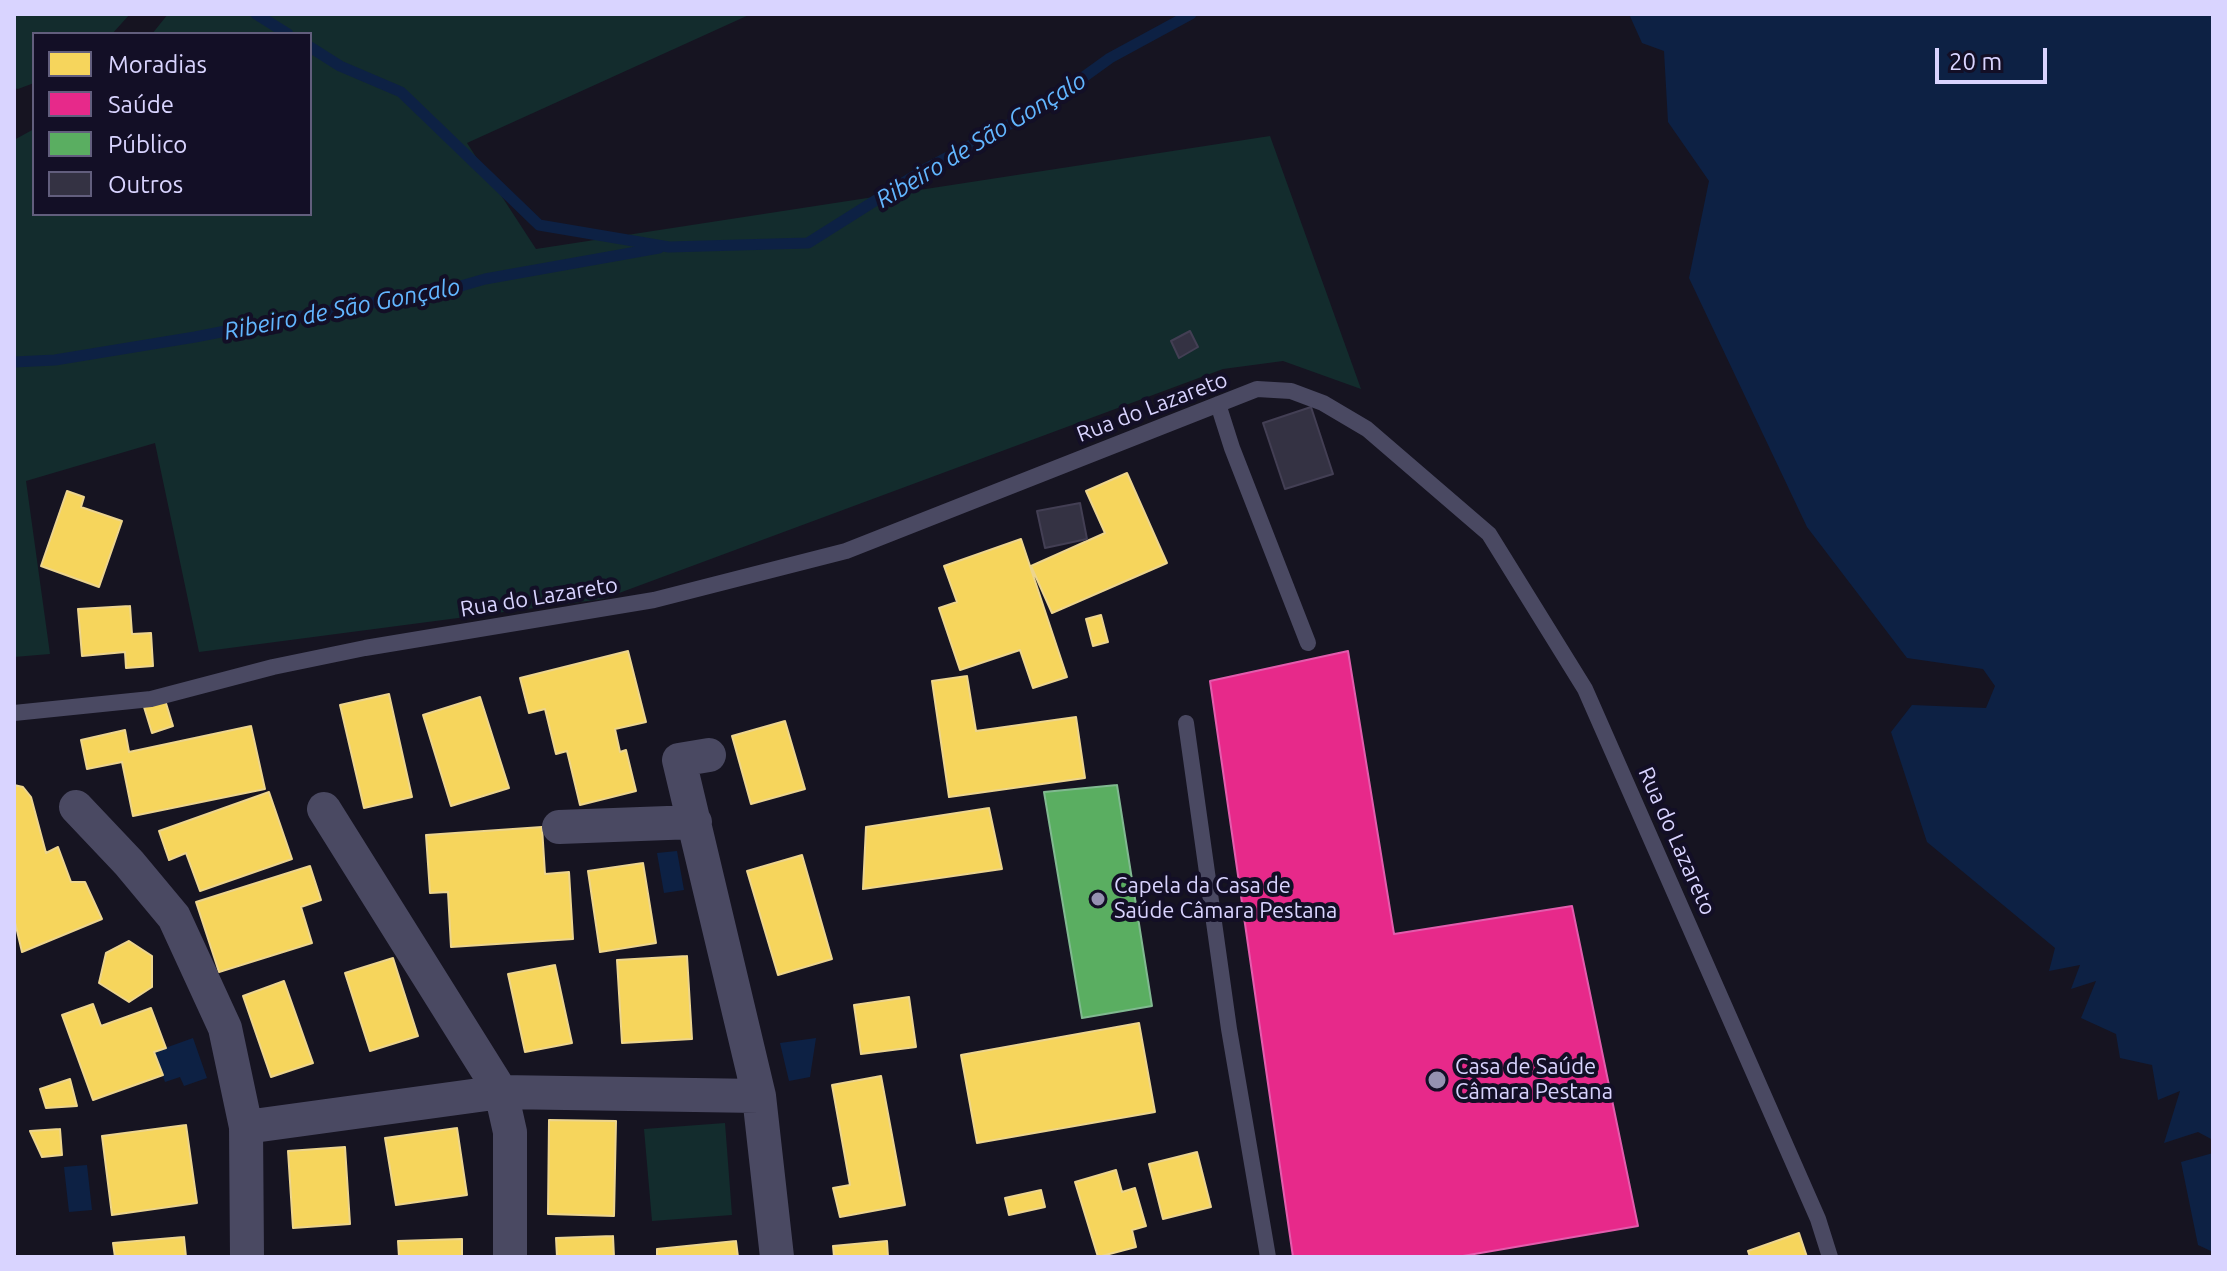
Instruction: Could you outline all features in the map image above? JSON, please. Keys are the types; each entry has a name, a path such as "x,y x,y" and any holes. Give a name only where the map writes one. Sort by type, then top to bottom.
{"street":[{"path":"709,755 679,760 759,1096 777,1257"},
{"path":"76,807 174,917 225,1028 246,1127 247,1257"},
{"path":"324,809 501,1092 510,1132 510,1257"},
{"path":"559,827 695,822"},
{"path":"246,1127 501,1092 759,1096"}],"lane":[{"name":"Rua do Lazareto","path":"14,713 151,699 273,667 365,648 654,600 846,551 1257,389 1291,391 1323,403 1367,429 1489,534 1585,689 1818,1219 1830,1257"},
{"path":"1218,404 1232,448 1308,643"},
{"path":"1186,723 1229,1029 1268,1257"}],"green space":[{"path":"14,14 130,14 114,32 32,32 32,84 14,88"},
{"path":"168,14 751,14 467,143 536,249 1270,136 1361,389 1283,361 1223,369 603,599 199,652 155,443 26,481 50,654 14,657 14,140 32,130 32,216 312,216 312,32 154,32"},
{"path":"725,1123 732,1215 652,1221 644,1129"}],"water":[{"path":"1629,14 2213,14 2213,1140 2198,1132 2164,1143 2180,1091 2158,1100 2152,1065 2120,1058 2116,1034 2081,1018 2096,981 2071,989 2080,965 2049,971 2055,948 1927,842 1891,732 1912,705 1986,708 1995,686 1983,669 1907,658 1807,527 1689,278 1709,181 1668,122 1664,51 1642,43"},
{"path":"677,851 684,890 664,893 657,853"},
{"path":"193,1038 207,1078 184,1086 180,1077 165,1082 154,1052"},
{"path":"816,1038 810,1077 789,1081 780,1043"},
{"path":"2213,1153 2213,1252 2198,1245 2181,1162"},
{"path":"87,1165 92,1210 69,1212 64,1167"}],"building: Moradias":[{"path":"1127,473 1167,563 1052,613 1031,566 1105,533 1086,491"},
{"path":"67,491 84,497 81,507 122,521 99,587 41,566"},
{"path":"1021,539 1067,677 1033,688 1020,650 960,670 939,608 957,602 944,566"},
{"path":"130,606 132,634 151,633 153,666 126,668 125,652 82,656 78,609"},
{"path":"1101,615 1108,642 1093,646 1086,619"},
{"path":"628,651 646,722 615,729 620,752 626,750 636,791 580,805 567,751 556,754 545,709 529,713 520,678"},
{"path":"967,676 976,731 1076,717 1085,778 949,797 932,681"},
{"path":"389,694 412,797 364,808 340,705"},
{"path":"480,697 509,788 451,806 423,715"},
{"path":"165,700 173,726 152,733 144,707"},
{"path":"785,721 805,789 751,804 732,736"},
{"path":"251,726 265,789 133,816 122,762 87,769 81,740 125,730 129,752"},
{"path":"14,785 23,787 31,797 46,853 58,847 71,882 85,882 102,919 22,952 14,918"},
{"path":"269,792 292,859 200,891 186,853 169,860 159,831"},
{"path":"989,808 1002,869 863,889 866,827"},
{"path":"542,827 545,874 569,872 573,939 451,947 448,892 430,893 426,835"},
{"path":"802,855 832,959 778,975 747,871"},
{"path":"643,863 656,943 600,952 588,871"},
{"path":"310,866 321,900 301,907 312,943 219,972 196,902"},
{"path":"129,941 152,956 152,987 129,1002 99,983 106,953"},
{"path":"687,956 692,1039 622,1043 617,960"},
{"path":"393,958 418,1036 370,1051 345,973"},
{"path":"555,965 572,1043 525,1052 508,974"},
{"path":"284,981 313,1063 271,1077 243,996"},
{"path":"909,997 916,1047 861,1054 854,1005"},
{"path":"93,1004 101,1026 151,1008 166,1048 154,1052 163,1075 93,1100 62,1015"},
{"path":"1139,1023 1155,1112 977,1143 961,1055"},
{"path":"881,1076 905,1205 840,1217 833,1188 850,1185 832,1085"},
{"path":"70,1079 77,1106 46,1108 40,1089"},
{"path":"549,1120 616,1121 614,1216 548,1214"},
{"path":"186,1125 197,1203 112,1215 102,1136"},
{"path":"457,1128 467,1195 396,1205 385,1138"},
{"path":"60,1129 62,1155 42,1157 30,1131"},
{"path":"345,1147 350,1224 293,1228 288,1151"},
{"path":"1197,1152 1211,1207 1163,1219 1149,1164"},
{"path":"1116,1170 1122,1192 1135,1188 1146,1226 1132,1230 1136,1247 1098,1257 1075,1182"},
{"path":"1041,1190 1045,1207 1009,1215 1005,1198"},
{"path":"1799,1233 1807,1257 1750,1257 1748,1251"},
{"path":"613,1236 614,1257 557,1257 556,1238"},
{"path":"184,1237 186,1257 115,1257 113,1243"},
{"path":"462,1239 462,1257 399,1257 398,1241"},
{"path":"736,1241 738,1257 657,1257 657,1249"},
{"path":"887,1241 888,1257 834,1257 833,1246"}],"building: Saúde":[{"name":"Casa de Saúde Câmara Pestana","path":"1348,651 1394,934 1572,906 1638,1226 1457,1257 1293,1257 1210,681"}],"building: Público":[{"name":"Capela da Casa de Saúde Câmara Pestana","path":"1117,785 1152,1006 1082,1018 1044,792"}],"building: Outros":[{"path":"1190,331 1198,347 1179,358 1171,341"},
{"path":"1311,407 1333,474 1285,489 1263,423"},
{"path":"1080,503 1087,539 1045,548 1037,511"}],"waterway":[{"name":"Ribeiro de São Gonçalo","path":"256,14 285,32"},
{"name":"Ribeiro de São Gonçalo","path":"312,48 340,66 401,92 539,225 669,247 808,243 927,168 1042,107 1110,58 1191,14"},
{"name":"Ribeiro de São Gonçalo","path":"14,362 55,360 195,337 659,248"}],"place":[{"name":"Capela da Casa de Saúde Câmara Pestana","path":"1098,899"},
{"name":"Casa de Saúde Câmara Pestana","path":"1437,1080"}]}
